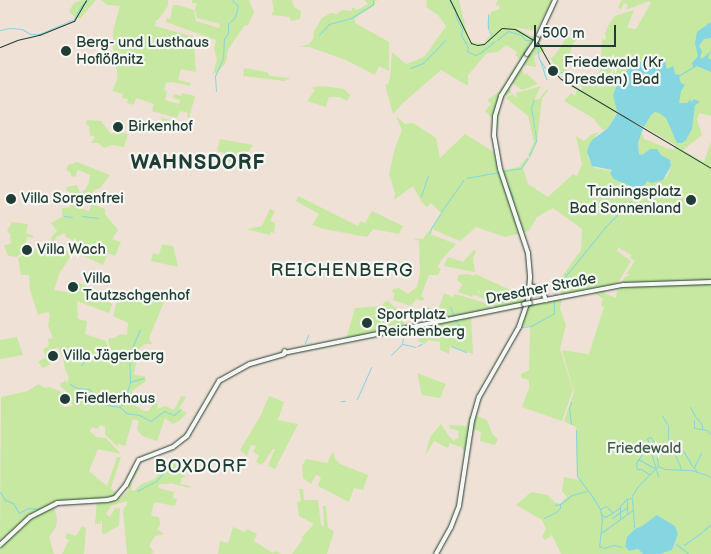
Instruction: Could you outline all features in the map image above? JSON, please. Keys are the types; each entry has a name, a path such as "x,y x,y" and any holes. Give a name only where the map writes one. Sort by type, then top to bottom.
{"main road":[{"path":"436,554 451,527 459,506 472,421 479,397 518,327 531,288 529,263 523,235 501,172 494,136 496,110 507,83 537,39 555,0"},
{"name":"Dresdner Straße","path":"0,545 30,517 56,503 115,498 126,485 139,460 173,447 187,436 219,381 237,370 284,352 545,299 628,285 711,282"},
{"path":"531,288 541,289 545,299"}],"green space":[{"path":"82,0 96,0 80,19 78,17 76,19 69,11 74,3"},
{"path":"101,0 168,0 168,6 158,20 156,20 155,26 194,37 194,41 185,38 185,42 194,44 196,72 181,69 178,80 191,83 190,86 173,82 166,83 164,90 167,92 165,100 179,104 180,100 173,98 174,94 181,96 182,93 195,96 189,118 187,117 188,113 180,111 177,118 152,111 154,104 136,98 134,105 127,103 128,99 122,98 123,94 112,91 118,78 113,48 113,31 120,6 107,5"},
{"path":"192,0 249,0 254,12 248,25 244,26 228,50 226,62 218,72 213,74 217,59 214,49 216,40 166,22 167,18 170,19 173,5 178,5 194,10 196,21 219,28 220,24 197,18 195,9 197,3 192,3"},
{"path":"272,0 292,0 294,7 301,11 300,19 291,21 289,17 271,15 274,11"},
{"path":"364,0 379,0 375,1 375,5 355,18 355,23 389,42 389,71 379,66 375,75 346,60 309,47 299,47 309,44 313,39 314,31 322,18 331,13 337,14 342,10 352,11 352,7 357,10 368,4"},
{"path":"427,0 459,0 468,37 471,42 480,44 485,42 492,33 488,29 487,22 491,12 500,9 499,5 495,6 498,0 552,0 536,31 514,27 535,38 545,50 534,56 536,67 524,65 521,68 525,76 526,73 538,84 522,90 511,82 509,86 511,93 504,96 501,102 495,143 495,125 500,102 520,63 509,78 497,102 493,130 494,149 492,118 485,111 491,104 487,100 499,92 520,59 515,55 517,52 506,45 498,52 487,53 468,75 468,86 441,70 393,114 385,85 388,84 390,78 392,52 406,64 415,61 425,56 446,26 438,15 426,7"},
{"name":"Friedewald","path":"622,0 711,0 711,116 699,113 697,120 702,135 683,150 704,162 711,142 711,554 660,554 672,550 678,534 675,526 657,515 635,529 626,540 625,546 629,551 638,549 643,554 561,554 552,535 545,540 542,537 546,529 542,520 516,505 531,492 548,495 554,502 560,504 567,497 562,491 564,477 579,480 577,476 576,427 564,421 574,392 562,350 588,354 588,357 604,307 601,306 603,299 593,292 606,289 604,293 616,298 617,290 620,290 620,285 625,277 631,274 626,274 635,261 630,258 631,255 618,247 617,251 631,261 619,281 614,285 562,295 560,292 571,282 565,277 561,278 581,250 582,229 553,208 537,217 529,231 505,237 476,227 460,241 432,229 441,213 431,203 427,207 422,203 413,186 394,200 395,193 389,174 395,148 402,130 396,116 405,124 413,123 436,138 440,158 465,134 494,152 499,171 519,167 527,157 529,158 523,168 528,184 548,197 573,174 577,176 582,164 576,136 584,141 592,134 599,132 589,145 587,152 589,160 595,168 612,171 610,174 614,179 621,178 630,182 632,186 630,191 633,194 637,186 643,186 647,181 652,183 663,180 668,175 671,166 670,160 661,155 657,149 650,149 642,155 639,154 638,143 642,133 644,139 667,148 674,150 675,145 617,111 608,128 603,130 593,118 564,101 571,93 575,96 577,90 563,82 567,81 581,90 583,88 571,79 581,76 604,78 600,77 599,72 605,66 613,67 609,77 613,74 615,61 601,58 602,39 606,40 605,33 610,22 615,16 634,10 627,28 636,29 651,3 649,1 626,10 628,5 624,3 621,10 618,7"},
{"path":"569,30 582,33 573,44 566,64 568,77 564,78 562,77 564,71 558,72 550,57 553,57 560,48 567,34 570,38 573,35"},
{"path":"244,68 267,72 270,76 291,78 284,81 243,76"},
{"path":"323,86 344,89 350,95 347,101 340,97 329,97 326,107 307,101 315,90 312,87"},
{"path":"541,86 534,100 539,99 547,89 548,91 542,98 537,142 530,157 528,155 534,142 528,116 506,98 512,94 517,98 516,93"},
{"path":"162,118 188,125 187,129 178,126 177,129 166,126 164,132 131,122 132,119 159,128"},
{"path":"87,120 101,121 111,134 117,132 128,134 124,147 112,145 104,148 98,143 91,143 95,137 90,135 89,126 86,124"},
{"path":"220,139 253,145 238,167 228,165 229,161 222,160 224,153 217,151"},
{"path":"77,162 110,175 100,188 94,190 91,197 82,196 76,207 89,211 92,204 105,209 105,214 118,230 112,239 121,242 115,256 108,253 103,265 68,249 74,241 66,237 65,233 56,237 55,242 51,242 51,237 57,231 51,223 62,217 62,208 69,208 75,198 75,194 67,191 66,187 77,185 80,193 85,190 89,183 90,175 77,170 76,177 71,176 71,173 66,170 68,165"},
{"path":"298,196 358,226 361,221 365,223 372,211 403,226 399,234 373,229 367,237 324,229 312,225 319,214 296,201"},
{"path":"270,209 275,211 270,221 275,223 274,233 271,232 270,235 246,229 262,226"},
{"path":"12,222 28,224 26,233 34,236 33,238 27,237 23,252 17,257 8,256 4,245 11,244 10,234 7,231"},
{"path":"430,229 430,234 456,244 441,260 438,267 441,269 438,275 429,275 421,296 425,298 422,301 416,299 411,306 393,300 395,293 392,292 393,289 399,288 408,294 417,287 420,273 419,241 412,238 423,239"},
{"path":"162,244 173,246 178,267 151,261 153,253 159,255"},
{"path":"36,249 59,254 62,249 68,251 70,257 59,274 54,290 74,293 79,284 76,282 69,285 67,281 75,281 103,294 101,299 112,304 109,313 77,301 78,319 87,321 85,334 106,341 108,346 102,350 100,356 109,358 112,351 108,342 109,338 115,338 120,334 127,335 128,323 113,316 119,294 130,297 132,290 157,298 159,292 167,295 149,338 152,344 145,344 138,350 134,375 145,376 146,381 132,391 132,397 136,399 131,403 144,411 149,411 155,400 158,401 157,409 165,406 174,410 181,396 186,397 179,409 187,413 173,424 165,418 157,441 142,436 137,429 139,421 133,419 125,446 119,444 117,446 105,434 105,427 100,425 98,429 92,427 90,431 96,437 106,438 121,454 98,449 89,471 107,486 117,457 121,457 111,488 121,498 129,490 128,484 137,464 140,468 132,481 131,490 134,491 141,484 155,479 160,469 164,468 163,464 180,463 180,470 177,472 184,474 185,477 180,479 182,479 180,484 190,486 190,488 170,483 171,481 169,484 159,484 158,488 174,492 173,498 177,499 175,506 154,502 151,516 159,517 160,525 157,529 164,534 155,536 149,546 154,552 151,554 127,554 123,510 127,501 111,506 106,514 110,517 115,508 120,508 119,526 108,533 102,534 102,519 100,524 95,524 97,499 60,501 35,513 0,544 1,397 28,391 38,384 45,388 49,387 62,392 64,407 73,406 67,392 60,386 61,382 63,383 65,380 67,383 69,378 58,347 49,352 47,356 51,364 43,368 38,362 46,357 43,349 49,346 48,339 53,338 48,326 50,313 38,315 30,290 29,275 21,275 18,258"},
{"path":"474,250 476,251 473,258 475,272 444,266 448,257 463,262"},
{"path":"468,274 474,276 475,274 522,295 527,292 526,307 501,311 504,307 490,305 492,310 483,309 480,312 472,313 471,311 471,313 426,321 421,316 428,307 436,310 439,308 444,293 453,297 455,294 489,304 490,301 458,292 462,284 457,280 459,275"},
{"path":"562,299 560,308 566,325 560,349 573,390 562,421 522,407 529,388 529,380 521,378 521,374 529,370 530,326 520,326 528,306"},
{"name":"Sportplatz Reichenberg","path":"388,301 396,308 405,326 386,330 389,319 386,316 383,330 346,339 355,308 382,306 384,302"},
{"path":"471,316 473,354 450,346 449,354 440,350 440,342 428,340 425,344 418,341 426,327 419,325"},
{"path":"17,337 23,355 0,359 0,340"},
{"path":"417,373 446,384 440,398 422,395"},
{"path":"269,396 284,402 278,420 298,424 275,469 268,466 275,449 273,449 262,465 256,462 259,456 253,451 257,446 251,445 247,456 240,450 261,415"},
{"path":"474,415 487,420 493,435 498,439 495,445 480,441 481,432 471,428"},
{"path":"472,416 466,453 460,446 450,443 448,448 434,441 425,456 430,437 441,424 454,441 458,439 459,431 449,428 450,425 467,426 469,417"},
{"path":"333,451 335,459 340,464 368,475 363,490 354,488 349,502 318,486 321,477 316,475 311,484 303,478 302,466 306,459 327,463"},
{"path":"299,489 303,489 304,500 318,500 321,525 324,526 323,506 326,506 328,528 334,531 327,554 292,554 303,539 301,538 314,524 299,516 297,502 301,501"},
{"path":"54,506 57,519 56,527 49,537 54,554 0,554 0,546 29,518"},
{"path":"82,526 86,528 84,554 62,554 69,540 65,538 67,533 76,536"},
{"path":"233,527 245,532 247,529 257,534 254,541 273,553 276,551 281,554 218,554 220,541 228,543"}],"water":[{"path":"711,22 711,38 704,39 699,46 702,51 700,58 703,58 711,51 708,58 711,60 711,72 697,66 679,77 681,83 685,85 681,91 679,103 687,103 691,99 691,103 694,99 700,102 695,105 692,129 686,140 682,143 677,143 666,118 659,113 655,112 651,115 644,127 627,118 643,129 638,143 639,154 642,155 650,149 657,149 661,155 670,160 671,166 663,180 652,183 647,181 644,186 637,186 633,195 630,191 630,186 614,179 610,174 612,170 592,166 587,152 589,145 592,140 608,128 617,113 626,118 617,111 613,95 618,82 631,65 652,59 657,64 665,61 667,69 673,66 675,74 680,75 693,67 692,63 698,56 695,43 697,32"},
{"path":"657,515 675,526 678,534 672,550 660,554 643,554 638,549 629,551 625,546 627,537 635,529"}],"waterway":[{"path":"0,30 10,28 22,29 30,34 39,34 74,19 81,6 88,0"},
{"path":"216,91 215,76 223,58 224,39 228,33 228,24 235,17 238,6 232,0"},
{"path":"319,35 329,24 351,18 373,4 373,0"},
{"path":"449,0 455,8 456,17 462,29 461,35 468,47 467,51 475,55 495,41"},
{"path":"488,14 488,29"},
{"path":"497,40 508,31 521,35"},
{"path":"522,36 525,40 531,40 537,45 539,59 551,76 555,74"},
{"path":"410,68 423,63 445,40"},
{"path":"540,60 546,79"},
{"path":"557,73 566,71 571,76"},
{"path":"574,78 580,82 600,82 616,78"},
{"path":"533,118 531,108 534,99"},
{"path":"533,118 534,128"},
{"path":"529,156 536,141 535,130"},
{"path":"503,171 521,168 528,158"},
{"path":"466,178 499,172"},
{"path":"421,196 428,176"},
{"path":"441,212 463,180"},
{"path":"506,182 513,198"},
{"path":"554,296 559,284 607,225 631,201"},
{"path":"430,233 440,214"},
{"path":"64,216 72,217"},
{"path":"82,216 98,218"},
{"path":"521,327 531,326 554,313 554,301"},
{"path":"450,307 454,316"},
{"path":"455,320 461,328"},
{"path":"130,381 129,355 140,329"},
{"path":"391,355 402,344 404,329"},
{"path":"305,343 308,335"},
{"path":"403,344 416,347"},
{"path":"451,346 466,352"},
{"path":"81,365 85,361"},
{"path":"357,399 371,367"},
{"path":"70,384 77,388 89,389 107,405 120,407 124,403 130,382 143,378"},
{"path":"571,402 569,408 571,424"},
{"path":"120,407 126,413 139,415 151,421 164,411 174,415 181,409"},
{"path":"690,407 695,416"},
{"path":"662,416 667,424"},
{"path":"696,417 702,425 702,429"},
{"path":"694,420 694,428 707,430 711,434"},
{"path":"668,425 668,438 678,462"},
{"path":"576,430 577,476 589,492"},
{"path":"648,438 650,437 656,444 658,466"},
{"path":"647,438 658,476"},
{"path":"649,474 641,469 637,469 636,463 646,448 656,444"},
{"path":"680,446 690,462"},
{"path":"694,467 701,453"},
{"path":"638,459 654,468"},
{"path":"679,463 681,470"},
{"path":"690,463 697,472"},
{"path":"639,485 658,466 665,469 691,470 709,476"},
{"path":"137,491 156,481 165,471"},
{"path":"632,496 638,486"},
{"path":"555,505 560,504 572,495 587,491"},
{"path":"0,492 5,500 13,503 19,513 28,508 41,509"},
{"path":"590,493 600,509 602,519 599,546 604,548 614,545 622,547"},
{"path":"632,498 634,527"},
{"path":"609,515 618,509 626,499 632,498"},
{"path":"627,500 627,514"},
{"path":"544,518 556,512 560,508 560,504"},
{"path":"600,509 606,506"},
{"path":"607,507 612,512"},
{"path":"620,507 620,518"},
{"path":"612,518 627,507"},
{"path":"601,533 633,510"},
{"path":"601,514 605,517 608,515"},
{"path":"703,531 711,524"},
{"path":"684,545 702,532"},
{"path":"676,544 689,554"}],"railway":[{"path":"0,47 17,40 39,35 74,21 86,0"},
{"path":"450,0 471,43 477,45 484,44 502,28 515,29 538,43 554,72 561,79 711,168"}],"place":[{"name":"Berg- und Lusthaus Hoflößnitz","path":"66,51"},
{"name":"Friedewald (Kr Dresden) Bad","path":"553,71"},
{"name":"Birkenhof","path":"118,127"},
{"name":"Villa Sorgenfrei","path":"11,199"},
{"name":"Trainingsplatz Bad Sonnenland","path":"691,200"},
{"name":"Villa Wach","path":"27,250"},
{"name":"Villa Tautzschgenhof","path":"73,287"},
{"name":"Sportplatz Reichenberg","path":"367,323"},
{"name":"Villa Jägerberg","path":"53,356"},
{"name":"Fiedlerhaus","path":"65,399"}],"district":[{"name":"WAHNSDORF","path":"198,163"},
{"name":"REICHENBERG","path":"342,271"},
{"name":"BOXDORF","path":"201,467"}]}
